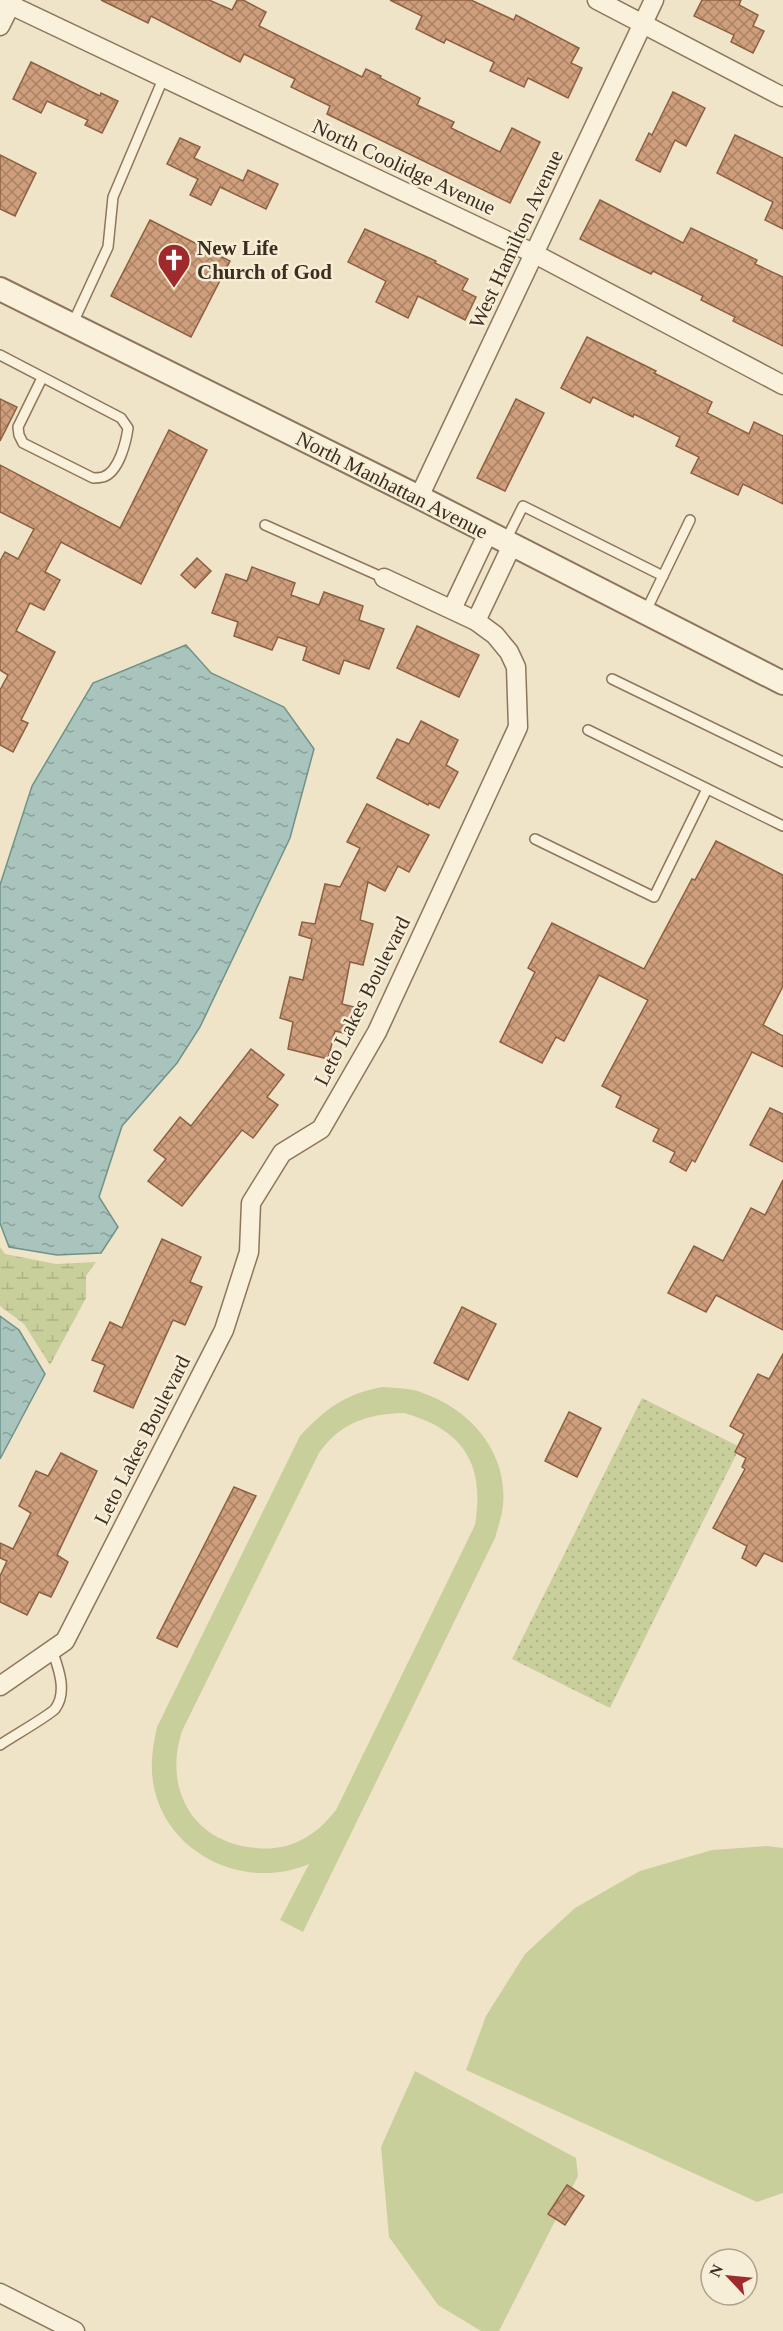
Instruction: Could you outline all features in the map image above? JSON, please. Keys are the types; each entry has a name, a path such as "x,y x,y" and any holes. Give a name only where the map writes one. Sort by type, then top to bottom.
{"street":[{"path":"597,0 783,97"},
{"name":"West Hamilton Avenue","path":"419,497 654,0"},
{"path":"0,26 8,2"},
{"name":"North Coolidge Avenue","path":"8,2 163,79 533,253 783,385"},
{"name":"North Manhattan Avenue","path":"0,289 419,497 783,682"},
{"path":"452,609 502,540"},
{"path":"476,621 502,540"},
{"name":"Leto Lakes Boulevard","path":"0,1686 65,1641 224,1330 249,1252 251,1203 282,1153 321,1129 377,1032 518,727 516,667 509,652 502,644 486,627 476,621 384,578"},
{"path":"0,2294 75,2331"}],"lane":[{"path":"72,325 108,247 113,197 163,79"},
{"path":"0,355 121,418 128,428 126,441 114,468 103,477 93,478 23,443 18,427 42,378"},
{"path":"502,540 523,506 663,576"},
{"path":"645,613 690,520"},
{"path":"265,525 384,578"},
{"path":"612,679 783,762"},
{"path":"588,730 783,826"},
{"path":"535,839 654,897 707,789"},
{"path":"0,1744 55,1709 61,1689 59,1670 52,1650"}],"green space":[{"path":"0,1247 5,1254 56,1264 96,1262 86,1276 86,1298 50,1365 24,1324 0,1306"},
{"path":"382,1387 418,1391 456,1410 471,1422 493,1451 503,1486 503,1506 495,1538 303,1932 280,1920 309,1864 284,1871 259,1873 234,1869 211,1860 190,1847 173,1829 160,1807 152,1775 153,1747 157,1727 300,1436 336,1404","holes":["404,1413 442,1429 466,1452 477,1484 475,1525 336,1810 311,1834 279,1847 256,1848 234,1844 215,1836 200,1824 188,1809 180,1792 177,1752 182,1731 319,1453 336,1434 367,1418"]},
{"path":"642,1398 740,1447 610,1708 512,1659"},
{"path":"767,1846 783,1848 783,2193 757,2202 466,2070 486,2016 525,1954 575,1908 640,1871 712,1850"},
{"path":"415,2071 576,2158 578,2176 499,2331 481,2331 438,2305 389,2237 381,2147"}],"water":[{"path":"186,645 211,673 284,707 314,749 290,838 200,1027 177,1063 122,1126 99,1197 118,1227 101,1253 57,1255 9,1247 0,1223 0,885 32,786 93,683"},
{"path":"0,1316 19,1330 45,1374 0,1459"}],"building":[{"path":"101,0 209,0 232,10 237,0 243,0 266,12 259,26 362,77 366,69 381,76 380,78 420,98 417,105 454,122 451,128 500,152 512,128 540,142 510,203 327,114 330,106 291,87 295,79 244,54 240,62 151,16 148,23"},
{"path":"390,0 471,0 514,20 516,15 579,48 571,63 582,68 568,98 528,78 524,87 490,71 494,62 446,39 444,43 416,29 422,16"},
{"path":"702,0 741,0 739,5 758,15 753,26 764,31 753,53 731,42 734,35 694,16"},
{"path":"31,62 100,96 101,93 118,101 102,133 85,125 88,120 47,101 41,113 13,99"},
{"path":"673,92 705,108 686,146 675,140 660,172 636,160 649,133 652,135"},
{"path":"735,135 783,158 783,229 765,220 773,202 717,173"},
{"path":"180,138 200,147 194,158 243,181 248,170 278,184 266,209 220,187 211,205 190,195 198,179 167,164"},
{"path":"0,155 36,173 15,216 0,209"},
{"path":"600,200 683,243 691,228 757,260 755,264 783,277 783,346 733,321 735,317 701,300 703,296 653,271 651,274 580,239"},
{"path":"150,220 230,261 191,337 111,296"},
{"path":"365,229 436,261 435,263 468,279 462,290 476,297 465,320 418,296 408,318 376,302 386,281 348,262"},
{"path":"587,337 712,402 707,413 749,434 754,422 783,436 783,504 743,484 738,495 691,473 699,457 676,446 680,437 593,397 590,403 561,388"},
{"path":"0,399 17,407 0,441"},
{"path":"516,399 544,413 505,491 477,478"},
{"path":"169,430 207,450 141,584 61,542 45,572 60,580 44,610 30,603 16,631 55,652 21,720 28,723 13,752 0,745 0,690 8,675 0,670 0,561 5,552 18,559 34,529 0,512 0,465 120,528"},
{"path":"197,558 211,571 195,588 181,575"},
{"path":"252,567 295,583 291,595 319,605 324,592 363,606 359,620 384,629 369,669 344,660 339,674 303,660 307,647 278,637 272,650 234,636 238,622 212,613 226,574 247,581"},
{"path":"417,626 479,655 459,697 397,668"},
{"path":"421,721 458,740 446,765 458,772 439,808 429,803 428,805 377,778 397,739 409,744"},
{"path":"367,804 429,835 409,872 398,866 385,891 368,882 360,920 373,924 363,965 350,962 342,1004 354,1007 348,1034 335,1031 328,1059 288,1049 293,1022 280,1018 290,977 303,980 312,939 299,935 302,922 315,924 325,884 340,887 360,848 347,842"},
{"path":"716,841 783,875 783,986 763,1025 783,1036 783,1067 752,1052 695,1162 692,1160 686,1171 670,1162 675,1152 653,1141 659,1129 616,1107 621,1096 602,1086 648,1000 599,975 564,1041 556,1037 542,1063 500,1042 535,972 528,968 552,923 644,969 692,879 695,880"},
{"path":"251,1049 284,1075 267,1097 278,1105 253,1138 242,1130 182,1206 148,1181 166,1159 154,1150 180,1117 191,1126"},
{"path":"770,1108 783,1114 783,1162 750,1145"},
{"path":"783,1180 783,1330 716,1295 706,1312 668,1293 694,1246 723,1261 751,1208 765,1215"},
{"path":"162,1239 201,1257 190,1282 202,1287 185,1325 173,1320 133,1408 94,1391 105,1365 92,1360 110,1322 122,1328"},
{"path":"462,1307 496,1324 468,1380 434,1363"},
{"path":"783,1354 783,1562 764,1553 756,1566 742,1558 747,1546 713,1528 745,1469 742,1467 746,1458 735,1452 744,1434 730,1426 758,1374 769,1379"},
{"path":"569,1412 601,1428 577,1477 545,1461"},
{"path":"61,1453 97,1471 57,1555 68,1562 63,1573 51,1597 39,1592 27,1615 0,1602 0,1576 7,1561 0,1558 0,1543 13,1549 31,1513 19,1506 36,1471 48,1476"},
{"path":"234,1487 256,1496 177,1647 157,1638"},
{"path":"567,2185 584,2196 565,2225 548,2214"}],"place":[{"name":"New Life Church of God","path":"174,289"}]}
